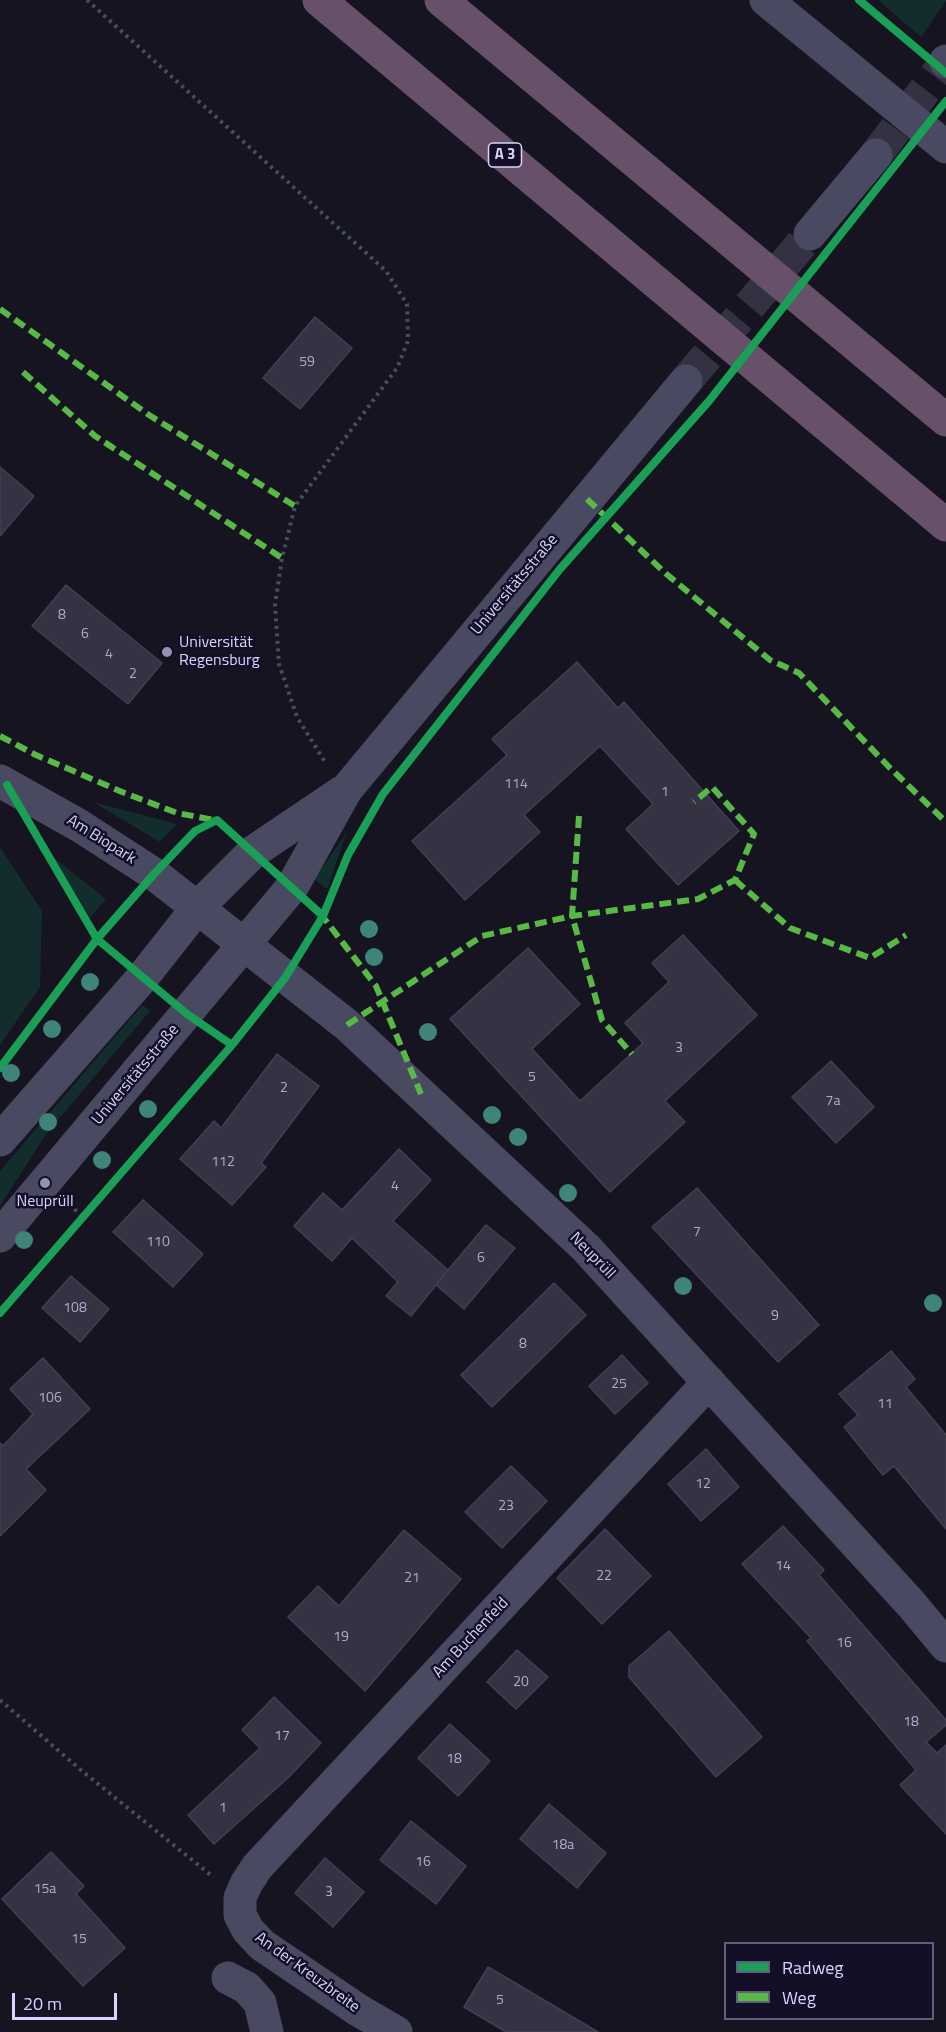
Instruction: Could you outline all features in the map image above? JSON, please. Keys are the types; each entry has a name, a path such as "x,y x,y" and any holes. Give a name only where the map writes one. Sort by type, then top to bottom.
{"highway":[{"name":"A 3","path":"319,0 946,525"},
{"path":"441,0 946,420"}],"street":[{"path":"766,0 946,147"},
{"path":"810,234 876,155"},
{"name":"Universitätsstraße","path":"0,1236 292,887 345,790 686,381"},
{"name":"Am Biopark","path":"0,781 80,826 154,874 198,907"},
{"name":"Universitätsstraße","path":"0,1140 141,978 198,907 253,852 345,790"},
{"name":"Neuprüll","path":"198,907 347,1025 586,1248 912,1605 946,1646"},
{"name":"Am Buchenfeld","path":"240,1898 257,1867 709,1382"},
{"name":"An der Kreuzbreite","path":"240,1898 240,1915 248,1930 262,1945 358,2010 396,2032"},
{"path":"228,1978 247,1988 260,2003 267,2032"}],"path":[{"path":"87,0 386,270 407,304 408,341 397,368 295,506 282,558 275,605 279,664 297,717 345,790"},
{"path":"62,1197 84,1218"},
{"path":"0,1700 82,1771 240,1898"}],"green space":[{"path":"878,0 946,0 946,1 921,37"},
{"path":"93,802 177,824 160,842"},
{"path":"347,832 327,889 314,879"},
{"path":"0,847 42,911 40,987 0,1045"},
{"path":"53,857 106,899 90,918"},
{"path":"142,1005 150,1011 47,1133 0,1206 0,1171"}],"building":[{"path":"315,317 352,348 300,409 263,378"},
{"path":"0,467 34,496 0,536"},
{"path":"66,585 162,663 128,704 32,626"},
{"path":"577,662 618,708 624,702 739,831 678,885 626,829 653,804 600,746 524,815 540,832 465,900 412,841 507,755 492,739"},
{"path":"683,935 757,1015 665,1101 685,1122 610,1192 450,1019 528,948 580,1004 532,1049 580,1101 643,1043 625,1023 669,982 652,963"},
{"path":"277,1054 319,1086 261,1163 266,1167 232,1205 180,1159 214,1121 221,1128"},
{"path":"831,1061 874,1107 836,1143 792,1097"},
{"path":"399,1149 431,1180 393,1221 448,1270 486,1225 515,1248 464,1309 436,1285 411,1316 386,1296 398,1282 352,1238 332,1261 294,1226 323,1193 342,1210"},
{"path":"697,1188 819,1325 778,1362 652,1227"},
{"path":"143,1200 203,1254 173,1287 113,1232"},
{"path":"71,1276 109,1309 80,1342 42,1308"},
{"path":"554,1283 586,1315 492,1407 461,1375"},
{"path":"891,1351 915,1379 906,1387 946,1435 946,1529 894,1466 883,1475 844,1427 858,1415 839,1394"},
{"path":"622,1355 648,1383 615,1414 589,1386"},
{"path":"43,1358 90,1409 26,1469 46,1490 0,1536 0,1443 3,1446 33,1414 10,1389"},
{"path":"706,1449 739,1487 701,1521 668,1484"},
{"path":"511,1466 547,1501 502,1548 465,1512"},
{"path":"783,1526 824,1570 819,1575 946,1720 946,1725 926,1742 937,1753 946,1745 946,1834 900,1785 916,1770 807,1641 811,1638 742,1564"},
{"path":"605,1529 651,1576 602,1624 557,1578"},
{"path":"404,1530 461,1579 365,1691 288,1617 318,1586 339,1606"},
{"path":"669,1631 762,1737 716,1777 629,1677 629,1666"},
{"path":"517,1650 548,1677 516,1709 487,1682"},
{"path":"274,1697 321,1743 289,1777 214,1844 188,1815 260,1748 242,1730"},
{"path":"450,1724 490,1761 458,1796 418,1758"},
{"path":"549,1804 606,1853 577,1888 520,1839"},
{"path":"411,1821 466,1866 436,1904 380,1860"},
{"path":"51,1852 84,1886 76,1894 125,1948 83,1986 2,1899"},
{"path":"325,1858 364,1892 333,1927 295,1893"},
{"path":"488,1967 598,2032 506,2032 464,2007"}],"tunnel":[{"path":"876,155 946,62"},
{"path":"686,381 810,234"}],"marked path":[{"path":"0,309 149,415 295,506"},
{"path":"23,372 95,436 282,558"},
{"path":"587,499 664,572 770,660 799,673 889,767 946,822"},
{"path":"0,736 36,755 122,792 177,813 214,820"},
{"path":"347,1025 482,936 572,916 698,899 735,880 754,834 712,787 694,802"},
{"path":"579,816 572,916 602,1020 632,1054"},
{"path":"735,880 790,928 870,958 906,935"},
{"path":"320,913 376,986 421,1094"}],"cycle path":[{"path":"859,0 946,73"},
{"path":"0,1313 232,1045 285,978 323,916 348,855 383,794 560,569 709,401 946,101"},
{"path":"7,785 97,939 187,1014 232,1045"},
{"path":"0,1068 97,939 195,831 217,820 323,916"}],"place":[{"name":"Universität Regensburg","path":"167,652"},
{"name":"Neuprüll","path":"45,1183"}]}
